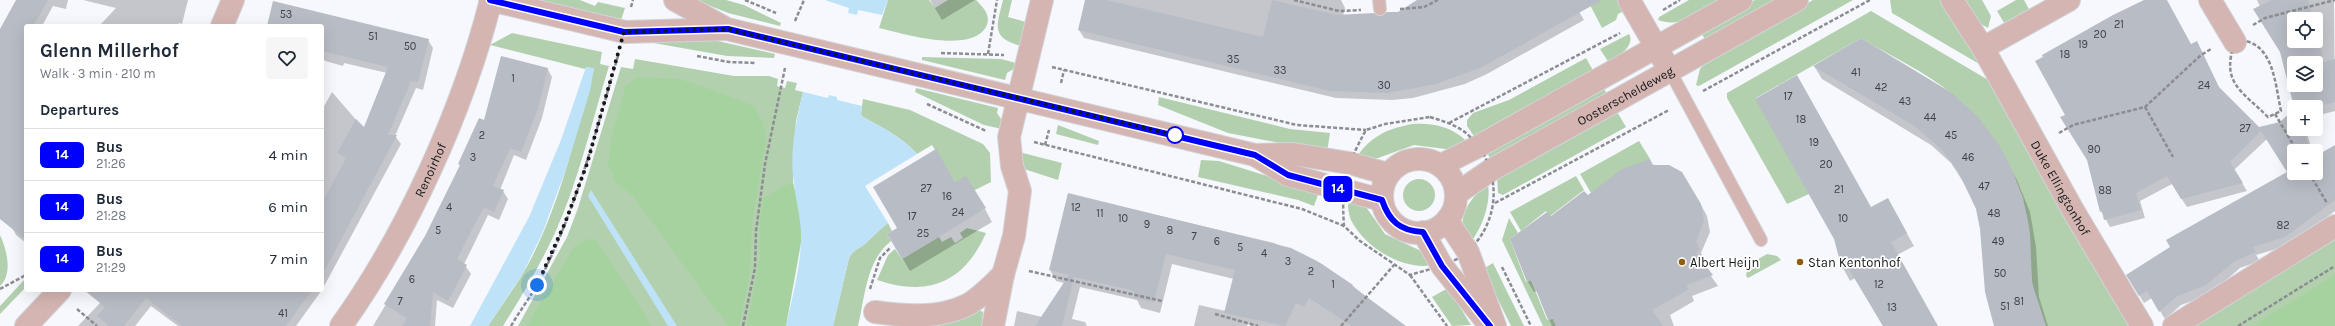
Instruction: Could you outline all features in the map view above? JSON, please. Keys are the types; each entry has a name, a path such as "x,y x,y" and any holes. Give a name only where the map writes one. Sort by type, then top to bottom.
{"street":[{"path":"223,24 233,0"},
{"path":"491,0 624,32 728,29"},
{"name":"Renoirhof","path":"341,326 365,292 416,197 452,117 482,35 491,0"},
{"path":"675,0 728,29 797,46 1255,155 1293,154 1349,163 1388,174"},
{"path":"993,326 1004,270 1014,236 1020,190 1012,166 1009,137 1042,0"},
{"path":"1629,0 1670,71"},
{"name":"Oosterscheldeweg","path":"1441,165 1479,146 1741,0"},
{"name":"Oosterscheldeweg","path":"1456,194 1491,170 1797,0"},
{"name":"Duke Ellingtonhof","path":"1952,0 1983,48 2142,326"},
{"path":"1983,48 2069,0"},
{"path":"2210,0 2233,39"},
{"path":"1255,155 1288,175 1382,200"},
{"path":"1423,158 1441,165 1452,178 1456,194 1454,208 1446,220 1436,229 1423,232 1409,231 1396,224 1386,213 1382,200 1383,186 1388,174 1403,162 1423,158"},
{"path":"1446,220 1468,252 1495,326"},
{"path":"2174,326 2335,226"},
{"path":"1423,232 1442,266 1490,326"},
{"path":"872,304 904,316 935,314 967,305 1004,270"},
{"path":"26,326 58,292"}],"lane":[{"path":"1670,71 1761,240"}],"path":[{"path":"743,326 755,268 756,231 770,132 797,46 795,22 804,0"},
{"path":"988,54 997,0"},
{"path":"1449,123 1680,0"},
{"path":"2038,146 2074,125 2146,107 2201,54 2233,39 2264,18 2335,0"},
{"path":"511,326 537,285 565,223 587,164 624,32"},
{"path":"2233,39 2249,41 2258,46 2268,58 2281,111 2268,117 2233,82 2228,62 2233,39"},
{"path":"937,53 1002,55 1297,125 1366,130 1385,124 1430,117 1449,123 1465,133 1474,141"},
{"path":"921,101 981,130 1302,209 1344,226"},
{"path":"2146,107 2173,157"},
{"path":"2275,114 2293,144"},
{"path":"1352,156 1366,130"},
{"path":"2314,180 2328,204"},
{"path":"872,304 880,258 890,247"},
{"path":"1498,260 1531,326"},
{"path":"1341,326 1394,265"},
{"path":"2238,326 2335,266"},
{"path":"1004,270 1162,301"},
{"path":"1410,274 1447,326"},
{"path":"0,289 24,276"},
{"path":"1214,314 1258,326"}],"green space":[{"path":"525,0 580,0 595,6 598,2 625,8 621,20"},
{"path":"696,0 726,0 744,5 781,23 780,26 728,13"},
{"path":"888,0 929,0 935,8 948,0 976,0 986,12 988,23 978,35 952,41 936,40 904,34 879,28"},
{"path":"1003,0 1012,0 1008,17 1026,22 1021,46 1011,43 1000,35 998,23"},
{"path":"1617,0 1624,11 1618,14 1616,20 1602,28 1588,1"},
{"path":"1689,0 1722,0 1692,18 1684,21 1667,22 1658,20 1659,17"},
{"path":"1755,0 1779,0 1706,41 1700,31"},
{"path":"1813,0 1853,0 1699,86 1696,85 1700,69 1711,57"},
{"path":"1890,0 1940,0 1958,31 1971,46 1981,65 1892,13"},
{"path":"1964,0 1982,0 1991,16 1988,28 1981,24"},
{"path":"2016,0 2024,0 2030,11 2006,26 1997,11"},
{"path":"1871,11 1990,81 2135,326 2046,326 2034,292 2030,265 2029,228 2024,204 2010,168 1991,135 1966,106 1942,86 1931,78 1861,38 1756,98 1809,194 1787,204 1727,98 1727,93"},
{"path":"512,33 602,52 600,64 609,66 578,171 564,213 555,233 543,257 503,326 488,326 522,275 543,235 568,164 594,69 586,67 585,69 490,45"},
{"path":"1629,34 1630,42 1628,47 1621,55 1609,63 1600,49"},
{"path":"709,39 775,54 774,58 727,56 648,42"},
{"path":"922,57 1001,59 1016,63 1015,68 1007,73 1005,80 922,60"},
{"path":"1586,58 1594,72 1476,139 1467,126 1467,120 1473,113 1509,100"},
{"path":"635,59 734,76 769,76 778,79 777,86 785,88 787,81 797,83 795,90 803,92 796,121 793,164 793,183 801,216 786,326 518,326 567,237 578,208 621,67 633,69"},
{"path":"639,77 679,79 704,87 754,106 763,122 766,139 752,224 750,273 739,326 728,326 633,196 616,183 608,164 612,135 626,85"},
{"path":"1602,85 1608,96 1492,161 1485,150"},
{"path":"916,88 998,108 997,113 1003,122 1002,129 984,125 915,92"},
{"path":"1159,97 1290,129 1330,133 1327,152 1228,133 1158,105"},
{"path":"863,99 910,110 983,144 990,153 991,182 975,190 955,182 932,145 917,154 899,138 863,117 861,114"},
{"path":"1616,110 1626,127 1503,195 1498,193 1497,177"},
{"path":"1413,124 1428,124 1443,127 1457,134 1469,144 1453,150 1414,145 1378,158 1358,155 1376,137 1389,130"},
{"path":"1058,125 1099,141 1098,145 1056,134"},
{"path":"1639,141 1650,159 1591,193 1580,174"},
{"path":"1019,152 1062,163 1058,180 1021,168"},
{"path":"1201,160 1219,161 1319,192 1314,206 1298,200 1198,177"},
{"path":"1576,176 1584,190 1550,216 1546,211 1521,231 1510,212"},
{"path":"1416,179 1422,179 1432,186 1435,195 1434,201 1428,208 1422,211 1416,211 1406,204 1403,198 1403,192 1410,182"},
{"path":"793,183 801,216 801,243 786,326 747,326 760,257 760,224 763,198 781,187"},
{"path":"1488,184 1489,191 1487,206 1480,227 1473,239 1463,227 1464,215 1470,202"},
{"path":"1348,199 1366,207 1385,234 1419,250 1433,265 1421,266 1397,261 1375,248 1357,230 1351,220"},
{"path":"1509,218 1518,233 1510,239 1526,282 1531,280 1547,320 1553,319 1556,326 1543,326 1502,240"},
{"path":"888,223 892,231 887,234 891,241 883,249 871,269 858,326 833,326 849,258 853,252 866,243"},
{"path":"967,228 986,233 977,250 967,264 942,282 928,286 912,287 895,285 877,280 888,255 895,249 902,259 939,237 942,242 951,237 955,243 963,238 960,233"},
{"path":"0,235 7,255 8,269 4,281 0,286"},
{"path":"2335,236 2335,326 2189,326"},
{"path":"588,239 596,240 652,326 527,326 574,247"},
{"path":"1767,254 1777,256 1781,260 1748,278 1746,276 1748,265"},
{"path":"1493,263 1524,326 1511,326 1483,269"},
{"path":"2335,275 2335,326 2252,326"},
{"path":"24,280 24,289 0,314 0,306"},
{"path":"1448,288 1471,325 1452,326 1432,297"},
{"path":"977,309 983,312 982,326 939,326 940,324"}],"water":[{"path":"825,0 888,0 882,15 858,10 857,15 848,13 849,8"},
{"path":"586,67 594,68 590,91 566,169 542,234 523,273 488,326 470,326 529,217 561,140"},
{"path":"803,92 828,98 829,95 837,97 837,100 862,106 861,114 863,117 899,138 917,154 865,186 888,223 866,243 853,252 849,258 833,326 786,326 799,262 801,241 801,226 792,160 796,126"},
{"path":"591,190 677,326 668,326 588,196"}],"building":[{"path":"16,0 48,0 34,24 24,24 24,238 0,219 0,29"},
{"path":"1085,0 1106,0 1263,37 1272,0 1337,15 1374,13 1380,16 1387,12 1398,12 1417,0 1602,0 1482,67 1436,84 1387,93 1330,91 1078,30"},
{"path":"2144,0 2167,0 2191,44 2197,41 2219,87 2259,127 2280,122 2287,116 2287,136 2306,136 2308,144 2287,144 2287,172 2261,131 2230,162 2243,183 2181,199 2167,176 2136,193 2141,210 2104,220 2102,211 2100,212 2087,160 2060,117 2065,115 2035,61 2043,57 2042,55 2113,15"},
{"path":"2272,0 2308,0 2311,12 2287,12 2287,48 2320,48 2322,56 2287,56 2287,80 2280,52 2253,9"},
{"path":"273,1 429,39 418,82 411,81 388,135 397,135 324,271 324,199 346,158 337,153 356,119 364,127 388,67 324,51 324,24 267,24"},
{"path":"1861,38 1952,93 1978,117 1999,145 2010,165 2023,198 2030,233 2032,283 2046,326 1994,326 1985,292 1980,229 1976,209 1958,171 1942,150 1916,127 1813,66"},
{"path":"501,56 548,68 538,109 521,152 510,148 493,186 504,190 494,212 484,207 457,259 467,265 448,301 433,292 430,326 402,326 407,318 384,304 425,236 460,165 458,164 479,118 484,120"},
{"path":"2323,58 2324,62 2335,59 2335,102 2323,105 2323,100 2292,100 2290,92 2323,92"},
{"path":"1797,75 1871,207 1888,198 1907,233 1891,242 1938,326 1883,326 1847,266 1842,269 1834,239 1755,99"},
{"path":"2335,145 2335,200 2285,237 2253,247 2256,252 2235,261 2206,285 2176,297 2159,312 2147,291 2139,296 2126,275 2170,247 2166,240 2287,172 2287,180 2323,180 2323,152"},
{"path":"936,149 955,182 966,176 986,208 902,259 887,234 897,228 873,187"},
{"path":"1650,159 1653,165 1669,165 1682,172 1701,204 1704,221 1696,242 1700,249 1696,253 1713,275 1687,285 1688,290 1652,310 1663,326 1556,326 1553,318 1548,320 1532,280 1527,282 1510,239 1547,212 1551,216 1584,191 1588,195 1622,169"},
{"path":"1068,193 1291,248 1317,261 1353,285 1352,286 1406,326 1352,326 1309,298 1304,307 1296,303 1285,326 1224,313 1235,270 1166,254 1154,302 1134,298 1135,292 1131,290 1074,277 1062,326 1035,326 1069,275 1049,270"},
{"path":"86,292 311,292 286,326 182,326 146,298 124,326 109,326 97,316 105,307"}],"bus line":[{"name":"14","path":"490,0 624,32 728,29 1255,155 1288,175 1382,200 1386,213 1396,224 1409,231 1423,232 1442,266 1490,326"}],"place":[{"name":"Albert Heijn","path":"1682,262"},
{"name":"Stan Kentonhof","path":"1800,262"}],"route":[{"path":"537,285 565,223 587,164 624,32 728,29 1175,135"}]}
